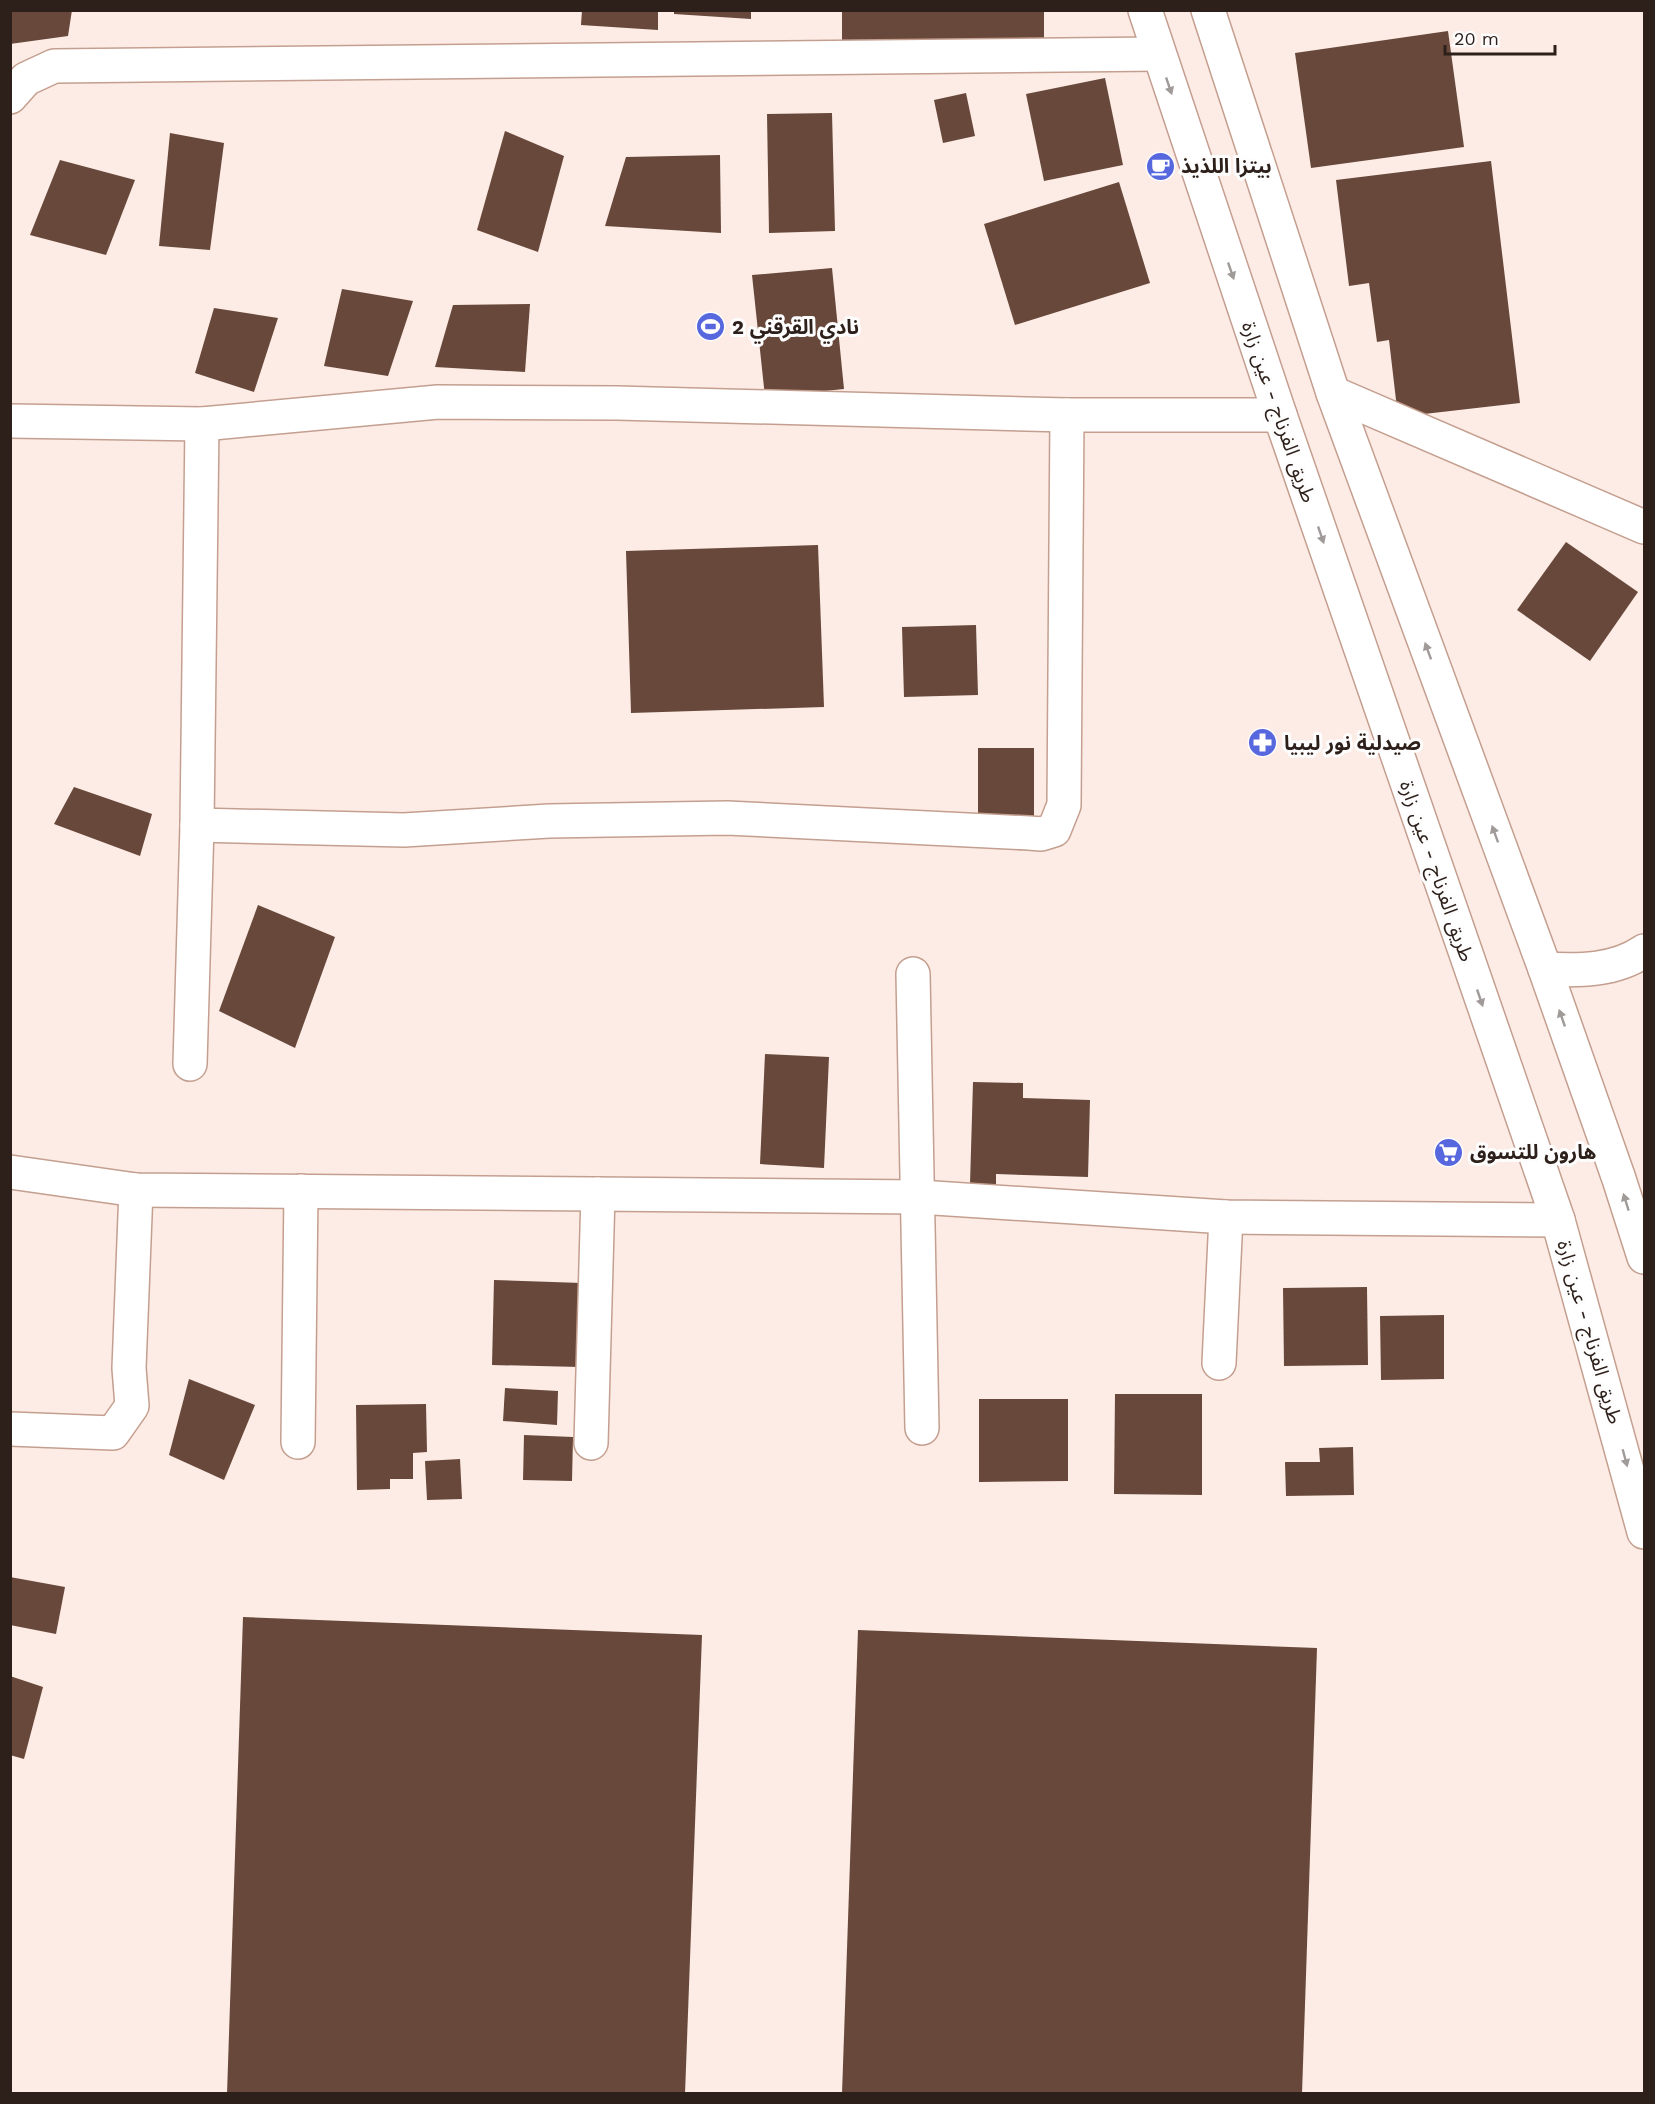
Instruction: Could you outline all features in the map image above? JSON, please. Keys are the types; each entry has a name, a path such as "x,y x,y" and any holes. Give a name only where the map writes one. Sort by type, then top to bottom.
{"street":[{"name":"طريق الفرناج - عين زارة","path":"1145,10 1280,416 1558,1220 1624,1452 1644,1532"},
{"path":"1208,10 1334,393 1545,969 1644,1257"},
{"path":"10,97 26,79 54,66 1158,54"},
{"path":"1334,393 1644,527"},
{"path":"10,421 202,424 438,402 617,403 1067,415 1280,416"},
{"path":"196,825 404,830 549,821 726,818 1041,834 1054,830 1064,805 1067,415"},
{"path":"190,1064 202,424"},
{"path":"1545,969 1578,971 1610,966 1644,951"},
{"path":"913,974 922,1428"},
{"path":"10,1172 136,1190 919,1197 1226,1217 1558,1220"},
{"path":"10,1429 113,1433 132,1407 129,1368 136,1190"},
{"path":"298,1442 301,1191"},
{"path":"591,1443 598,1194"},
{"path":"1219,1363 1226,1217"}],"building":[{"path":"10,10 72,10 68,36 10,44"},
{"path":"582,10 658,10 658,30 581,25"},
{"path":"674,10 751,10 751,19 674,14"},
{"path":"842,10 1044,10 1044,52 842,51"},
{"path":"1448,31 1464,147 1311,168 1295,53"},
{"path":"1105,78 1123,165 1044,181 1026,94"},
{"path":"966,93 975,136 943,143 934,100"},
{"path":"832,113 835,231 769,233 767,114"},
{"path":"505,131 564,156 538,252 477,230"},
{"path":"170,133 224,143 210,250 159,246"},
{"path":"720,155 721,233 605,226 626,157"},
{"path":"60,160 135,180 106,255 30,235"},
{"path":"1491,161 1520,403 1398,417 1389,340 1377,342 1369,283 1349,286 1336,180"},
{"path":"1119,182 1150,283 1015,325 984,224"},
{"path":"832,268 844,389 765,397 752,275"},
{"path":"342,289 413,301 388,376 324,366"},
{"path":"530,304 525,372 435,367 453,305"},
{"path":"214,308 278,318 254,392 195,373"},
{"path":"1566,542 1638,592 1590,661 1517,610"},
{"path":"818,545 824,707 631,713 626,551"},
{"path":"976,625 978,695 904,697 902,627"},
{"path":"978,748 1034,748 1034,828 978,828"},
{"path":"74,787 152,814 140,856 54,824"},
{"path":"258,905 335,937 295,1048 219,1011"},
{"path":"765,1054 829,1057 824,1168 760,1164"},
{"path":"973,1082 1023,1083 1023,1098 1090,1100 1088,1177 996,1174 996,1185 970,1184"},
{"path":"494,1280 582,1283 580,1367 492,1365"},
{"path":"1367,1287 1368,1365 1284,1366 1283,1288"},
{"path":"1444,1315 1444,1379 1381,1380 1380,1316"},
{"path":"189,1379 255,1405 224,1480 169,1455"},
{"path":"505,1388 558,1391 557,1425 503,1421"},
{"path":"1115,1394 1202,1394 1202,1495 1114,1494"},
{"path":"979,1399 1068,1399 1068,1481 979,1482"},
{"path":"426,1404 427,1452 413,1453 413,1479 390,1479 390,1489 357,1490 356,1405"},
{"path":"524,1435 573,1437 572,1481 523,1480"},
{"path":"1353,1447 1354,1495 1286,1496 1285,1462 1320,1462 1319,1448"},
{"path":"460,1459 462,1499 427,1500 425,1461"},
{"path":"10,1577 65,1587 56,1634 10,1625"},
{"path":"243,1617 702,1635 685,2094 227,2094"},
{"path":"858,1630 1317,1648 1302,2094 842,2094"},
{"path":"10,1676 43,1687 24,1759 10,1755"}],"place":[{"name":"بيتزا اللذيذ","path":"1160,166"},
{"name":"نادي القرقني 2","path":"711,327"},
{"name":"صيدلية نور ليبيا","path":"1263,743"},
{"name":"هارون للتسوق","path":"1449,1152"}]}
